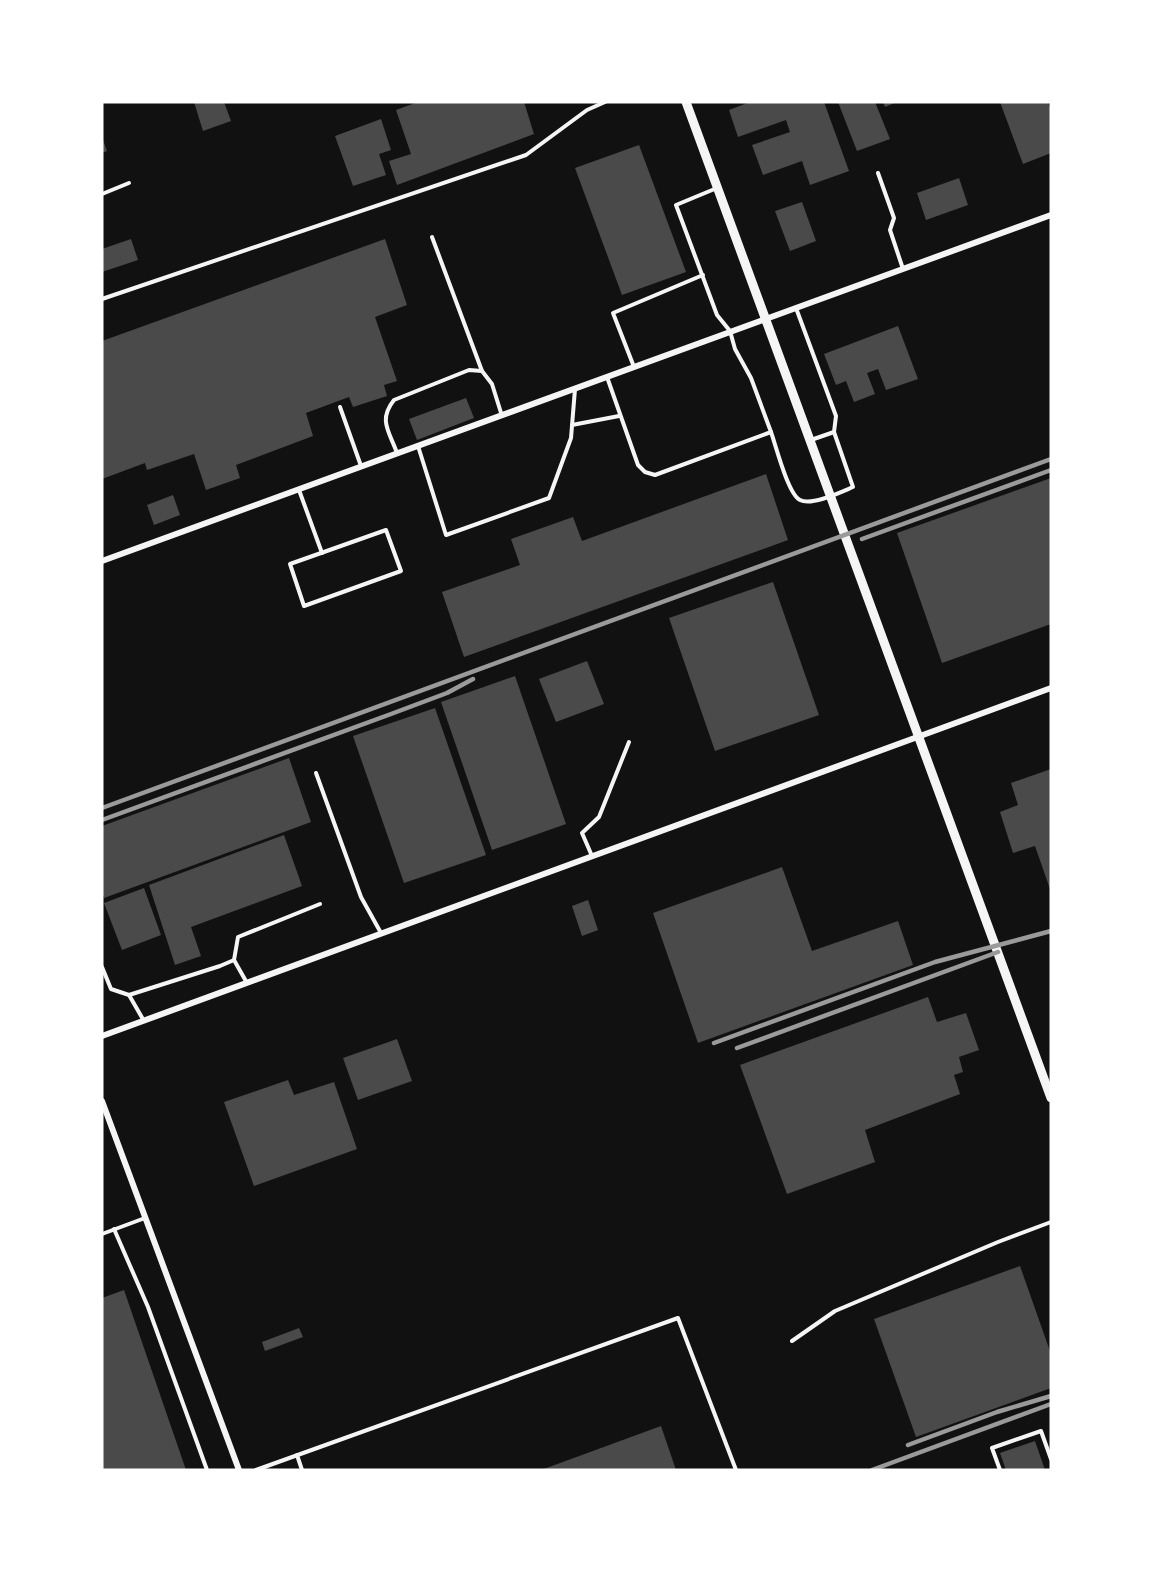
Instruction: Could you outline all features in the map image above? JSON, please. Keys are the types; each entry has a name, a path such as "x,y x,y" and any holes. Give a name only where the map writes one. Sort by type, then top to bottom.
{"street":[{"path":"686,102 1051,1098"},
{"path":"102,561 1051,215"},
{"path":"102,1036 1051,688"},
{"path":"102,1101 239,1470"}],"lane":[{"path":"102,299 526,155 587,110 605,102"},
{"path":"878,173 894,218 890,230 903,268"},
{"path":"102,194 129,183"},
{"path":"717,188 676,205 717,315 730,332 735,349 751,378 792,491 798,500 807,502 853,487 834,432 836,416 796,308"},
{"path":"432,237 482,371 492,384 502,416"},
{"path":"634,367 613,313 703,275"},
{"path":"398,454 385,419 386,410 394,400 469,370 482,371"},
{"path":"607,377 638,465 645,472 655,475 771,432"},
{"path":"418,446 446,535 549,498 571,438 575,389"},
{"path":"340,407 361,467"},
{"path":"572,425 620,416"},
{"path":"809,440 834,432"},
{"path":"299,490 322,553"},
{"path":"386,530 401,571 304,606 290,564 322,553 386,530"},
{"path":"592,857 582,833 599,817 629,742"},
{"path":"316,773 361,897 382,934"},
{"path":"247,983 234,960 238,937 320,904"},
{"path":"102,967 111,989 129,995 234,960"},
{"path":"129,995 144,1021"},
{"path":"102,1234 145,1218"},
{"path":"792,1341 835,1311 1051,1222"},
{"path":"114,1229 148,1308 207,1470"},
{"path":"256,1470 678,1317 736,1470"},
{"path":"1000,1470 992,1448 1041,1431 1051,1459"},
{"path":"297,1455 302,1470"}],"building":[{"path":"194,102 224,102 231,121 203,131"},
{"path":"418,102 524,102 534,134 397,185 389,161 411,154 396,110"},
{"path":"750,102 824,102 849,171 810,185 802,161 763,175 752,145 790,132 786,120 738,137 729,110"},
{"path":"838,102 875,102 890,139 857,151"},
{"path":"883,102 897,102 885,107"},
{"path":"1000,102 1048,102 1051,110 1051,153 1023,164"},
{"path":"381,119 391,150 379,154 386,175 353,186 335,136"},
{"path":"102,137 107,151 102,153"},
{"path":"639,145 686,272 622,295 575,168"},
{"path":"959,178 968,205 926,220 917,193"},
{"path":"802,202 816,241 790,251 775,211"},
{"path":"131,239 138,260 102,272 102,249"},
{"path":"385,239 407,305 375,317 397,381 384,385 387,396 353,407 349,397 306,413 313,436 236,465 240,478 206,490 194,454 147,470 145,463 102,479 102,341"},
{"path":"898,326 918,379 886,390 878,369 867,373 875,394 854,402 846,381 836,385 824,354"},
{"path":"466,398 474,418 417,440 409,419"},
{"path":"766,474 788,540 464,657 442,592 520,565 511,539 573,517 582,541"},
{"path":"1051,478 1051,624 942,663 897,533"},
{"path":"173,495 180,515 154,525 147,505"},
{"path":"773,582 819,715 715,751 669,618"},
{"path":"587,661 604,704 556,722 539,679"},
{"path":"515,676 566,824 492,850 441,702"},
{"path":"435,708 486,855 404,883 353,736"},
{"path":"289,758 311,822 104,898 102,892 102,826"},
{"path":"1051,769 1051,892 1035,846 1013,853 1000,812 1018,805 1011,783"},
{"path":"284,835 302,886 191,927 201,956 175,965 149,885"},
{"path":"782,867 812,951 898,921 913,965 698,1043 653,913"},
{"path":"144,888 161,935 122,950 104,903"},
{"path":"588,900 598,930 582,936 572,906"},
{"path":"928,997 937,1022 966,1013 979,1050 959,1057 963,1072 954,1075 960,1094 865,1130 875,1162 787,1194 740,1065"},
{"path":"397,1039 412,1081 358,1100 343,1058"},
{"path":"288,1080 294,1095 334,1082 357,1149 254,1186 224,1102"},
{"path":"1020,1266 1051,1354 1051,1388 916,1437 874,1319"},
{"path":"124,1290 186,1470 102,1470 102,1298"},
{"path":"299,1328 303,1337 265,1351 262,1342"},
{"path":"661,1426 676,1470 541,1470"},
{"path":"1035,1441 1045,1470 1006,1470 1000,1453"}],"railway":[{"path":"102,808 1051,459"},
{"path":"862,539 1051,470"},
{"path":"102,820 447,693 473,679"},
{"path":"714,1043 935,962 1051,931"},
{"path":"737,1048 998,952"},
{"path":"908,1445 997,1412 1051,1396"},
{"path":"872,1470 1051,1404"}]}
